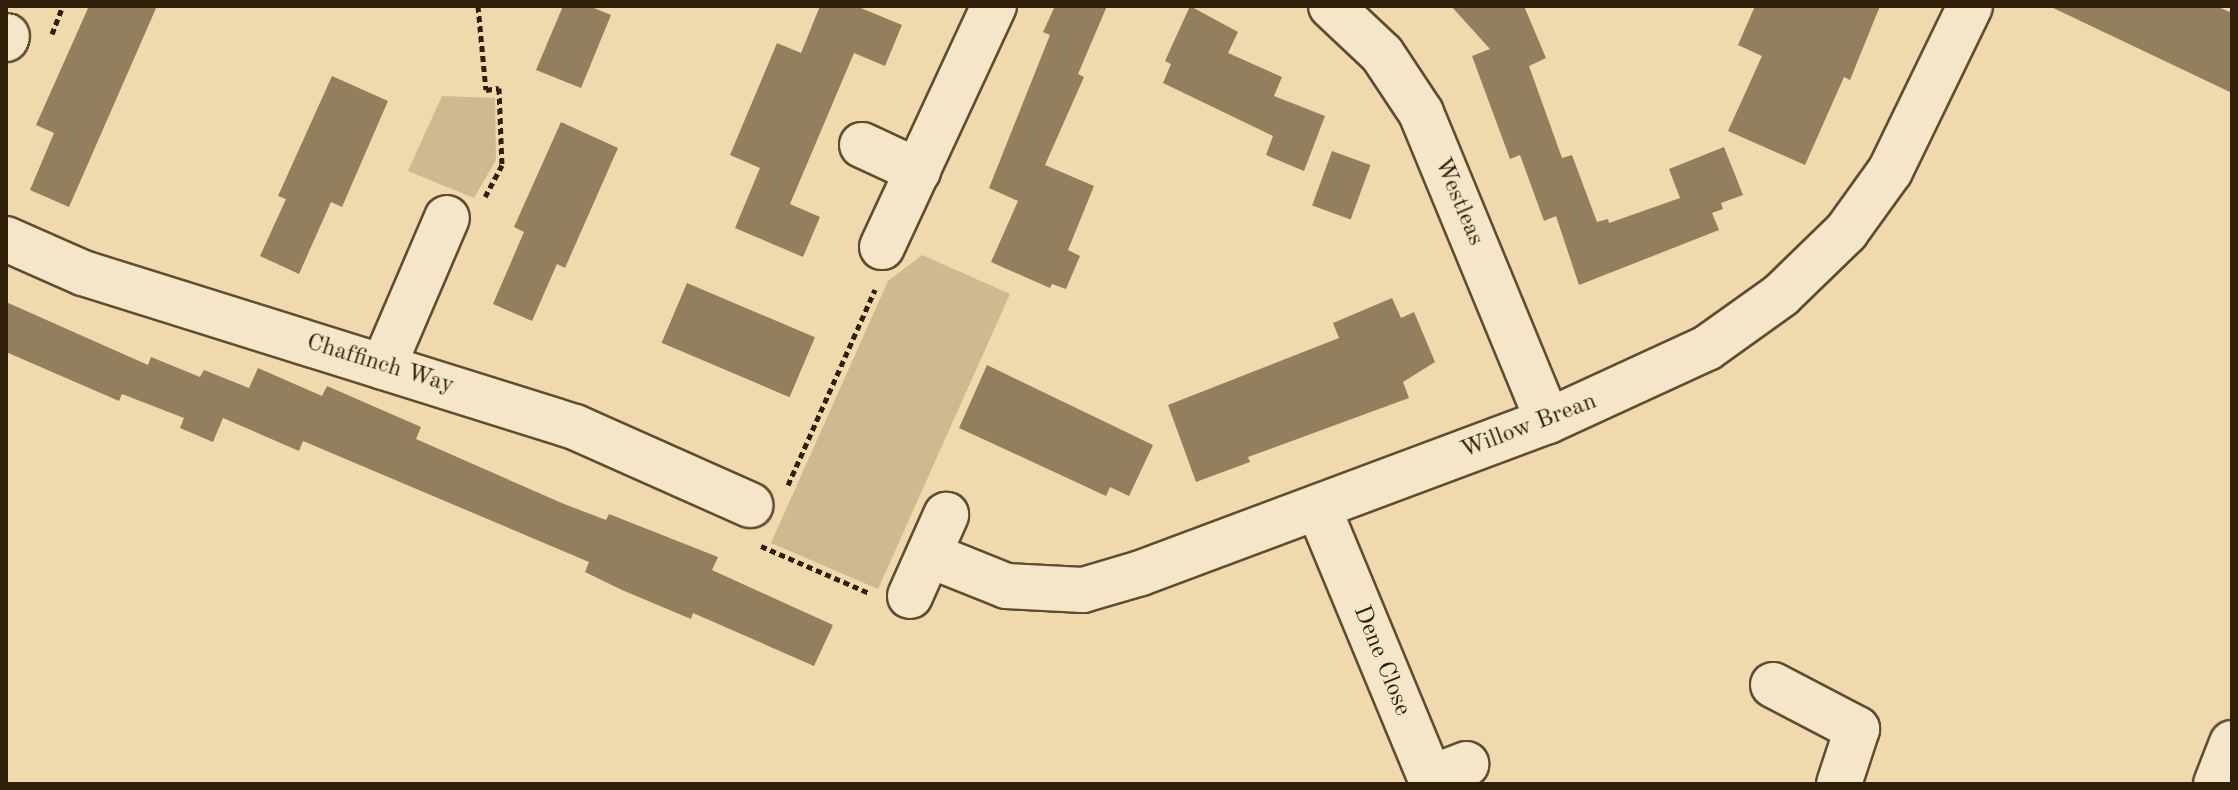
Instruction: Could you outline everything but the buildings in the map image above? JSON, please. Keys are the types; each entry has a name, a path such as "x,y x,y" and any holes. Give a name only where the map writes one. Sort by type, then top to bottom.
{"street":[{"path":"882,247 994,6"},
{"name":"Westleas","path":"1331,6 1382,54 1421,113 1548,421"},
{"name":"Willow Brean","path":"929,555 1006,586 1083,590 1548,421 1707,348 1781,295 1846,232 1890,171 1970,6"},
{"path":"862,145 918,171"},
{"path":"383,367 447,218"},
{"name":"Chaffinch Way","path":"6,239 83,273 575,427 762,509"},
{"name":"Dene Close","path":"1318,507 1437,775"},
{"path":"910,596 946,515"},
{"path":"1773,685 1857,729 1839,784"},
{"path":"2216,784 2232,743"}],"path":[{"path":"447,218 456,200 477,210 502,165 499,88 486,90 478,6"},
{"path":"882,247 892,251 762,509 761,546 885,600 910,596"}],"shaded area":[{"path":"442,96 495,98 496,160 474,198 408,171"},
{"path":"922,255 1010,294 878,589 771,543 888,281"}]}
